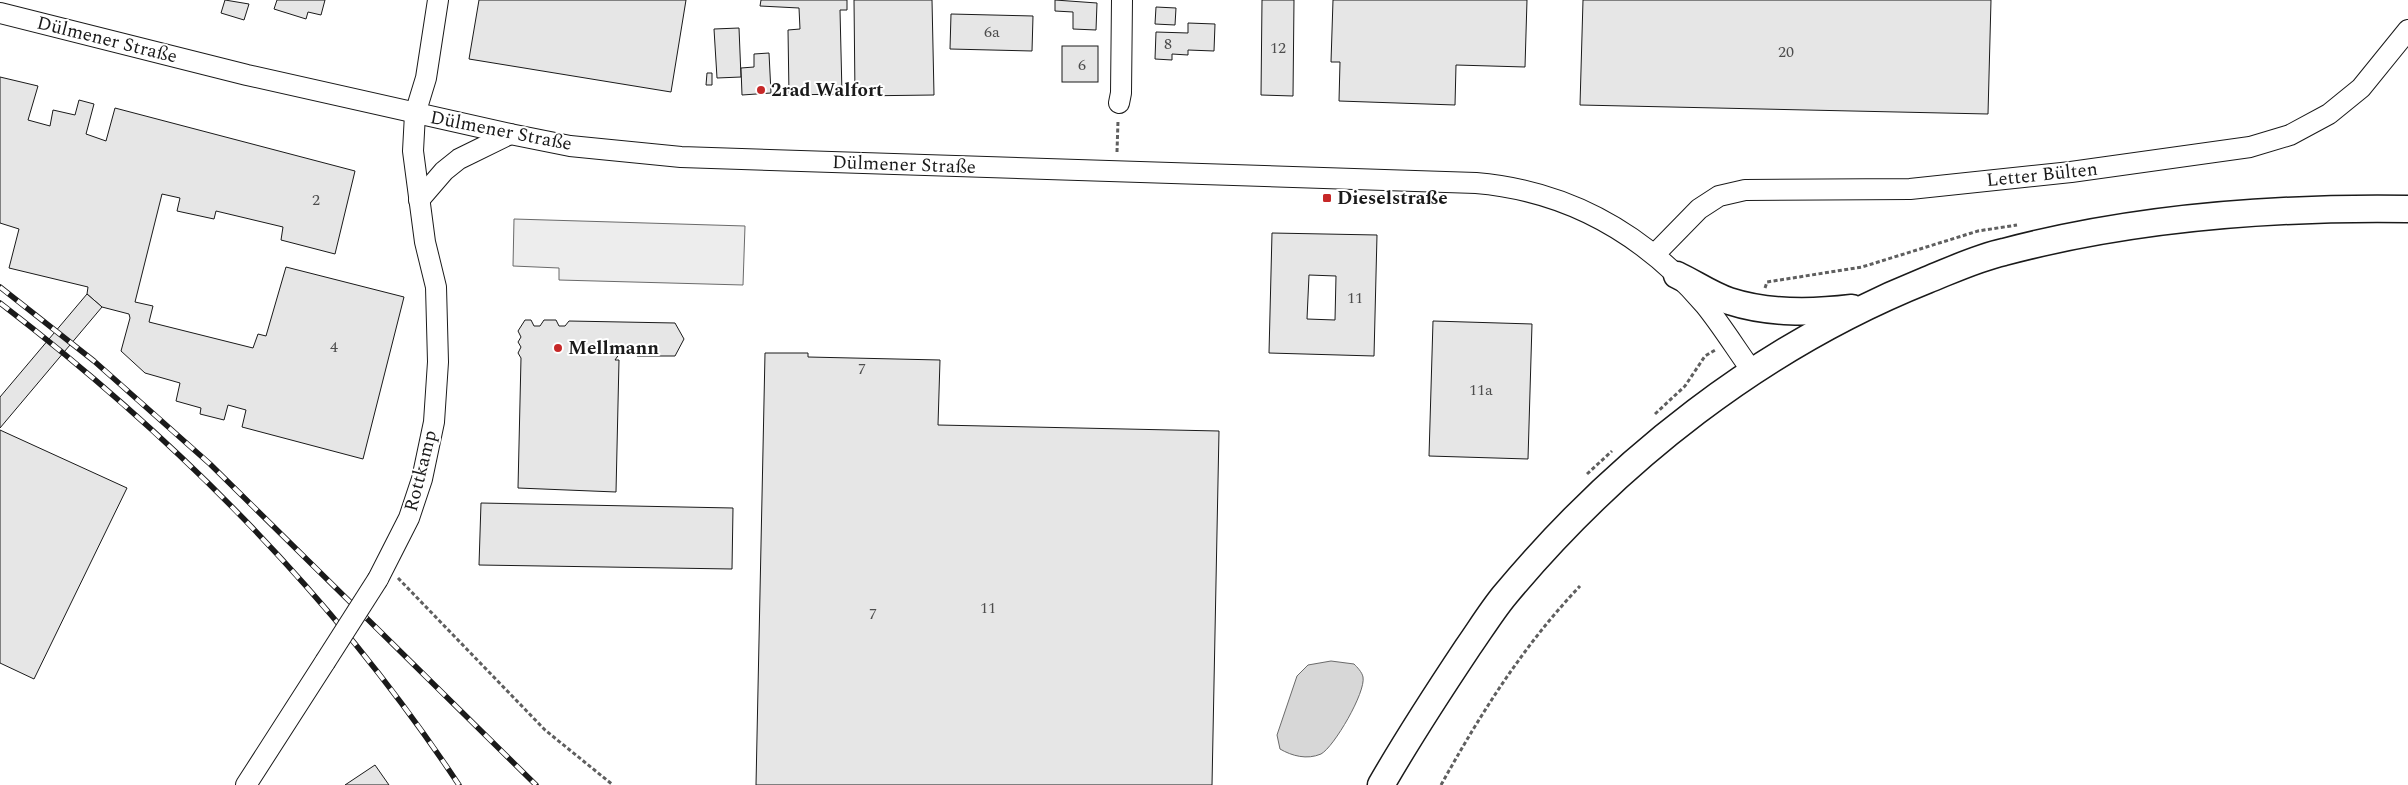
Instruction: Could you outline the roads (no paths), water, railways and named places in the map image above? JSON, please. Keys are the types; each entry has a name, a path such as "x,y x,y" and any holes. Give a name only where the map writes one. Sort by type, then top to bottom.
{"main road":[{"path":"1381,785 1430,704 1509,591 1571,521 1646,450 1752,371 1865,306 1983,258 2116,228 2228,214 2408,209"},
{"path":"1677,275 1728,301 1760,309 1818,312 1865,306"}],"street":[{"name":"Rottkamp","path":"246,785 382,571 410,518 420,487 434,422 438,362 436,287 425,242 413,151 415,114 426,78 438,0"},
{"path":"1119,103 1121,93 1122,0"},
{"name":"Dülmener Straße","path":"0,13 247,76 415,114 570,146 681,157 1116,173 1492,184 1531,192 1577,208 1618,229 1655,254 1706,307 1752,371"},
{"name":"Letter Bülten","path":"1655,254 1699,209 1719,196 1745,190 1910,189 2071,172 2250,147 2290,135 2329,114 2360,88 2408,30"},
{"path":"419,200 444,171 459,159 510,134"}],"railway":[{"path":"0,287 94,361 210,464 536,785"},
{"path":"0,303 129,409 249,525 306,586 360,650 411,716 459,785"}],"place":[{"name":"2rad Walfort","path":"761,90"},
{"name":"Dieselstraße","path":"1327,198"},
{"name":"Mellmann","path":"558,348"}]}
